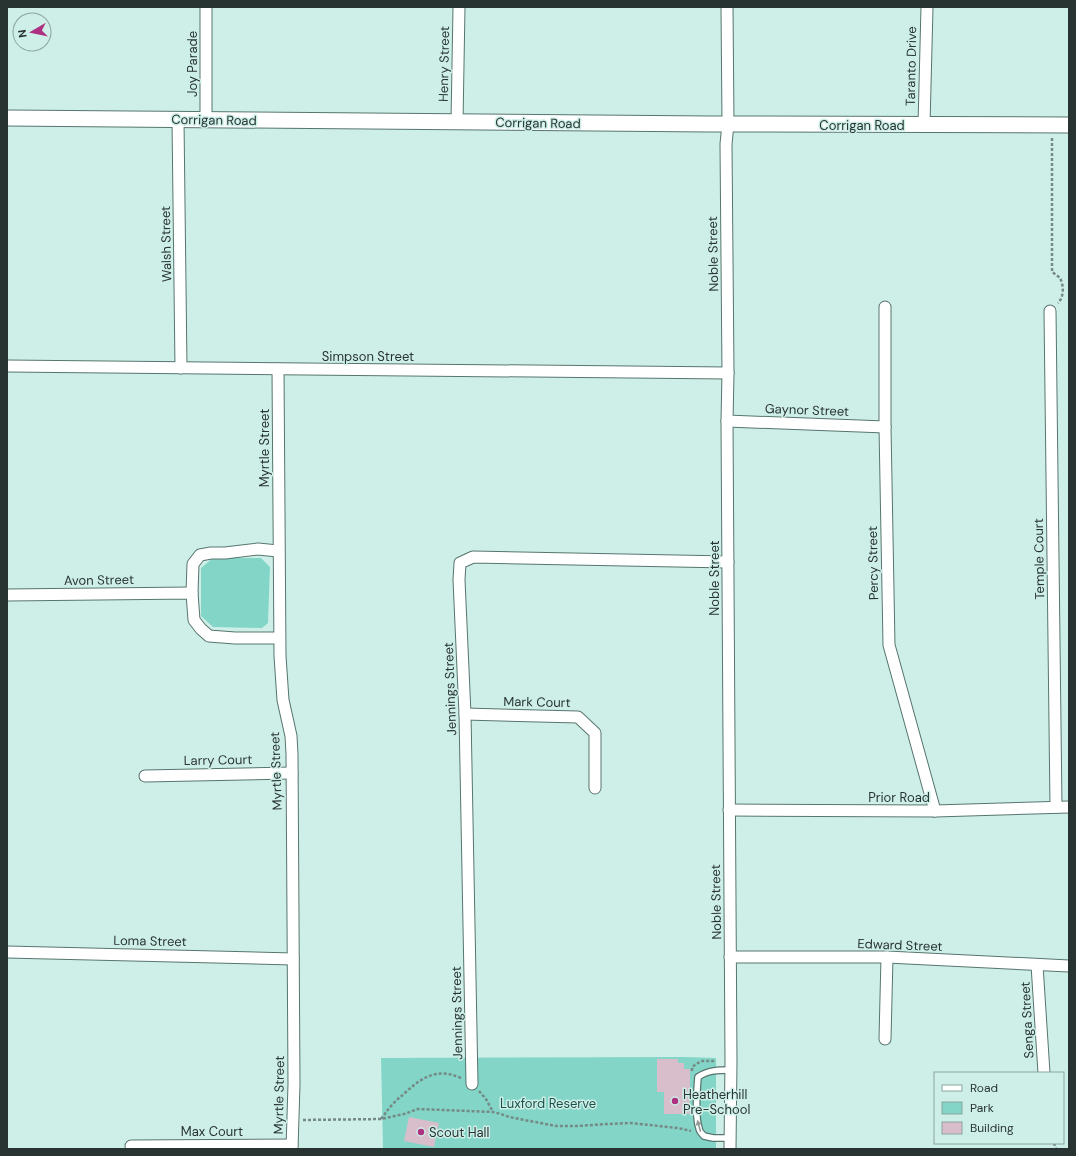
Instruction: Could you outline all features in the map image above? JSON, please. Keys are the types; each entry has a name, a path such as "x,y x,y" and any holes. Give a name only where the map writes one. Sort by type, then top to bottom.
{"main road":[{"name":"Corrigan Road","path":"7,118 728,124 1069,125"}],"street":[{"name":"Joy Parade","path":"206,7 206,120"},
{"name":"Henry Street","path":"457,122 459,7"},
{"name":"Noble Street","path":"727,7 728,124 726,152 731,1070 730,1144"},
{"name":"Taranto Drive","path":"924,125 927,7"},
{"name":"Walsh Street","path":"178,120 181,368"},
{"name":"Percy Street","path":"885,307 888,646 935,811"},
{"name":"Temple Court","path":"1050,311 1056,807"},
{"name":"Simpson Street","path":"7,366 278,370 728,372"},
{"name":"Myrtle Street","path":"278,370 279,638 283,700 291,736 292,773 294,1120 292,1147"},
{"name":"Gaynor Street","path":"727,421 885,426"},
{"path":"278,551 258,549 200,555 193,564 192,593 194,620 209,636 235,638 279,638"},
{"name":"Jennings Street","path":"472,1084 465,714 459,580 460,563 473,557 728,562"},
{"name":"Avon Street","path":"7,595 192,593"},
{"name":"Mark Court","path":"465,714 578,717 595,734 595,788"},
{"name":"Larry Court","path":"145,776 292,773"},
{"name":"Prior Road","path":"729,810 935,811 1069,807"},
{"name":"Loma Street","path":"7,952 292,959"},
{"name":"Edward Street","path":"730,957 888,957 1069,966"},
{"path":"885,1039 888,957"},
{"name":"Senga Street","path":"1038,965 1044,1072"},
{"name":"Max Court","path":"131,1146 292,1147"}],"lane":[{"path":"730,1144 704,1136 699,1129 697,1122 697,1092 698,1077 705,1072 731,1070"}],"path":[{"path":"1050,311 1061,300 1063,288 1059,278 1052,272 1052,125"},
{"path":"382,1119 392,1104 418,1081 429,1075 442,1073 451,1074 472,1084 486,1099 493,1112"},
{"path":"294,1120 382,1119 404,1114 418,1108 493,1112 509,1117 556,1126 630,1123 691,1130 694,1136"}],"green space":[{"path":"213,558 261,558 270,567 268,623 262,628 213,627 201,616 201,568"},
{"name":"Luxford Reserve","path":"381,1058 716,1058 716,1149 383,1149"}],"building":[{"path":"657,1059 678,1059 678,1063 684,1063 684,1069 690,1069 690,1114 664,1114 664,1092 657,1092"},
{"name":"Scout Hall","path":"409,1117 439,1123 434,1147 404,1141"}],"place":[{"name":"Heatherhill Pre-School","path":"675,1101"},
{"name":"Scout Hall","path":"421,1132"}]}
